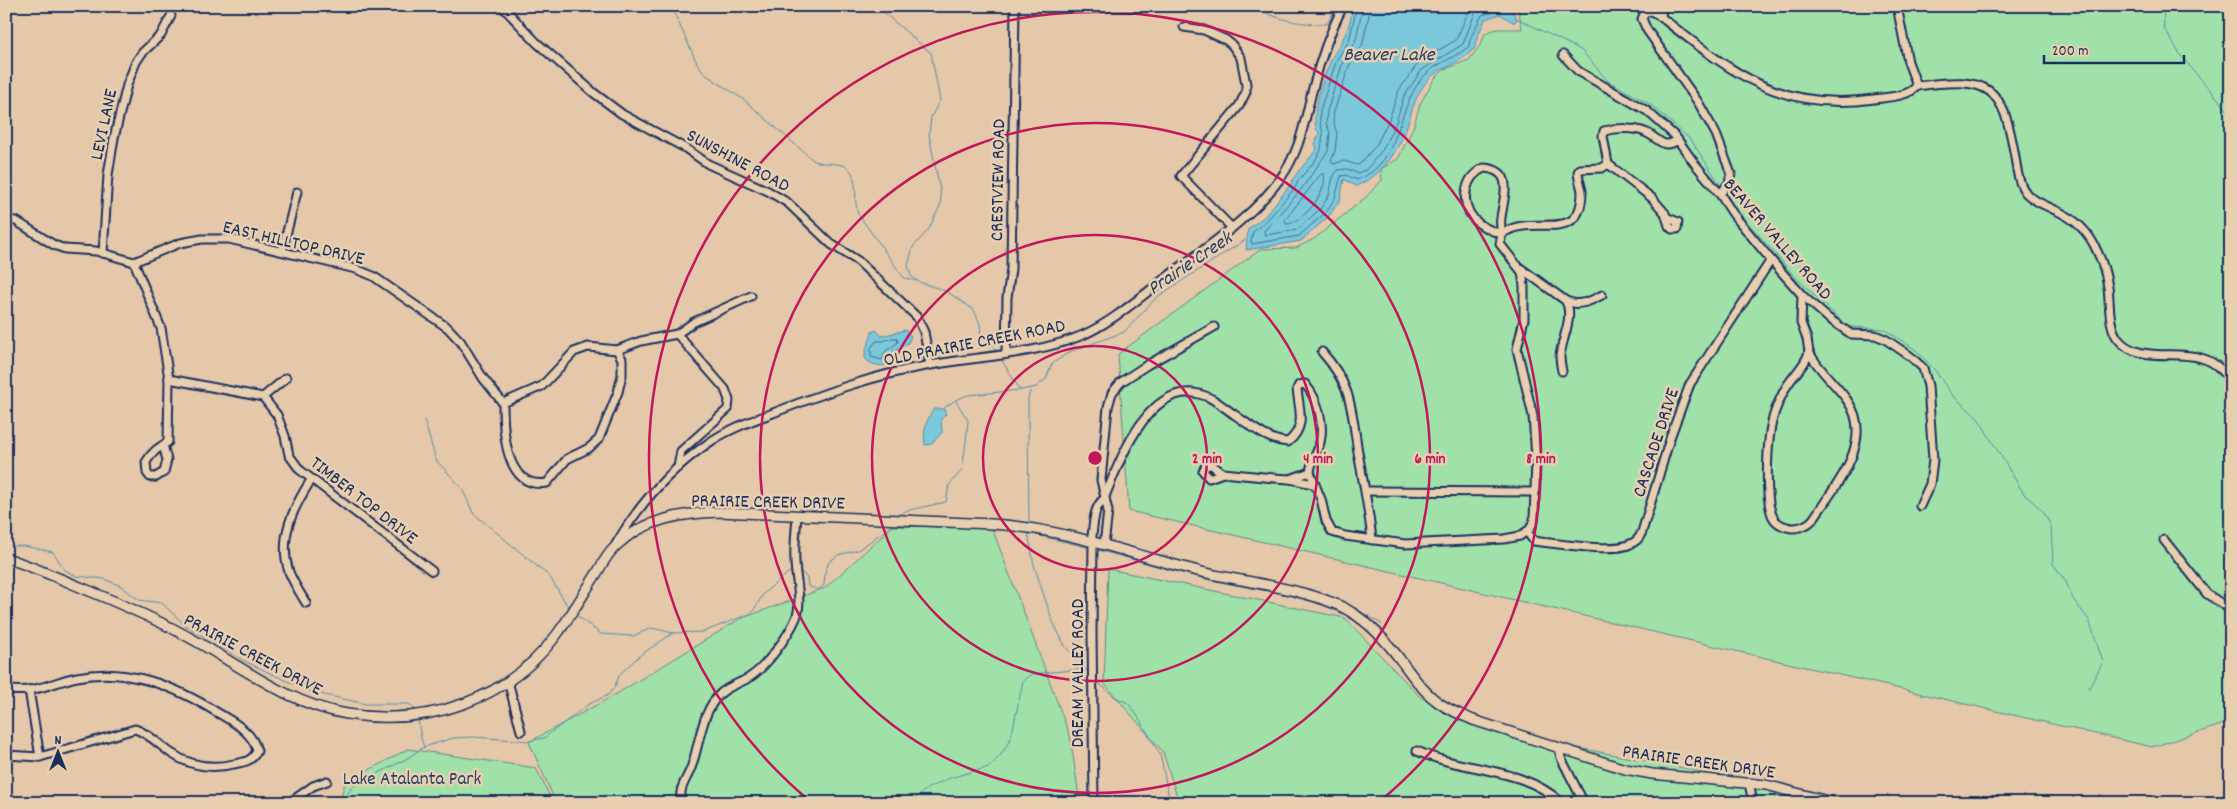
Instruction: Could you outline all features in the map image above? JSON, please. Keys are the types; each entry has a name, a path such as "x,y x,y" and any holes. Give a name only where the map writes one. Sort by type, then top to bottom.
{"main road":[{"name":"PRAIRIE CREEK DRIVE","path":"6,558 112,600 167,625 296,698 345,714 372,717 402,716 440,712 467,703 508,682 540,654 558,634 615,546 630,535 669,517 694,513 720,512 1003,524 1045,530 1204,572 1332,603 1351,612 1384,639 1417,682 1434,700 1454,712 1474,720 1625,768 1652,774 1749,783 1796,792 1835,803"}],"street":[{"name":"SUNSHINE ROAD","path":"502,6 536,42 591,91 622,114 685,148 708,164 751,183 788,203 831,244 858,261 918,316 924,332 930,365"},
{"name":"CRESTVIEW ROAD","path":"1006,354 1007,298 1011,269 1015,6"},
{"name":"OLD PRAIRIE CREEK ROAD","path":"615,546 628,524 642,506 678,466 709,442 743,424 812,397 882,376 930,365 1006,354 1060,342 1098,327 1130,306 1232,228 1280,180 1296,154 1316,76 1343,6"},
{"path":"1661,17 1662,6"},
{"path":"1897,6 1908,62 1917,86"},
{"path":"1720,194 1729,183 1731,174 1709,118 1647,30 1642,19 1643,14 1651,11 1661,17 1746,79 1792,97 1824,102 1848,102 1907,93 1917,86 1966,82 1983,86 1992,92 2006,116 2021,186 2034,200 2072,219 2085,231 2096,248 2104,268 2113,328 2118,339 2130,348 2146,353 2202,358 2218,366 2231,380"},
{"name":"LEVI LANE","path":"104,253 108,175 126,85 136,62 142,53 161,35 171,16"},
{"path":"1184,27 1204,30 1226,40 1238,51 1241,58 1246,92 1239,106 1180,176 1232,228"},
{"name":"BEAVER VALLEY ROAD","path":"1563,55 1578,71 1648,111 1678,140 1733,214 1771,260 1802,295 1828,318 1852,334 1875,335 1885,339 1910,356 1923,368 1928,386 1933,460 1930,484 1920,506"},
{"path":"1666,217 1661,207 1608,164 1603,136 1604,131 1612,129 1636,130 1647,133 1663,144 1670,144 1678,140"},
{"path":"1502,234 1510,227 1570,223 1577,216 1582,190 1578,172 1580,170 1602,168 1608,164"},
{"path":"1290,479 1310,472 1322,499 1326,521 1332,532 1345,536 1405,544 1424,544 1504,539 1527,532 1534,520 1536,458 1533,416 1517,349 1524,319 1522,272 1500,244 1502,234 1501,217 1506,197 1506,186 1502,175 1493,169 1484,168 1470,178 1467,187 1467,208 1479,224 1502,234"},
{"path":"282,251 298,192"},
{"path":"6,220 16,221 54,245 65,249 104,253 134,262 162,328 169,379 168,442 164,445"},
{"name":"EAST HILLTOP DRIVE","path":"134,262 180,243 202,239 229,239 356,269 373,276 437,319 461,342 483,378 503,403"},
{"name":"CASCADE DRIVE","path":"1527,532 1534,541 1597,547 1626,546 1638,540 1690,384 1771,260"},
{"path":"1518,266 1566,301 1576,303 1588,302 1602,295"},
{"path":"1802,295 1801,323 1807,339 1809,352 1816,365 1854,410 1858,420 1858,438 1853,456 1811,522 1799,528 1788,528 1777,523 1771,514 1768,474 1771,432 1773,417 1783,393 1792,375 1807,361 1809,352"},
{"path":"617,350 622,359 622,375 618,392 599,439 589,448 567,459 547,483 538,485 529,482 518,472 510,459 504,441 503,403 542,386 574,352 588,347 617,350 641,341 677,334 694,322 751,296"},
{"path":"1562,371 1560,357 1568,315 1566,301"},
{"path":"1104,545 1108,511 1101,480 1108,407 1112,393 1121,382 1147,365 1214,327"},
{"path":"677,334 725,389 729,400 728,409 681,451 678,466"},
{"path":"1322,352 1341,377 1352,403 1372,540"},
{"path":"169,379 263,397 286,378"},
{"name":"DREAM VALLEY ROAD","path":"1094,803 1092,542 1096,511 1100,502 1104,499 1137,429 1148,414 1163,401 1180,395 1198,394 1213,400 1264,435 1278,442 1288,442 1297,435 1301,421 1297,389 1300,384 1305,384 1311,391 1317,405 1322,434 1310,472"},
{"name":"TIMBER TOP DRIVE","path":"263,397 277,416 285,436 288,455 300,470 432,572"},
{"path":"1223,472 1290,479 1314,484"},
{"path":"306,603 290,573 285,541 288,524 297,502 311,480"},
{"path":"1366,491 1535,492"},
{"path":"682,803 681,790 698,751 704,720 712,705 720,694 758,671 778,646 797,616 798,602 794,552 797,516"},
{"path":"2164,540 2207,594 2231,610"},
{"path":"6,690 29,690 77,677 111,673 130,675 178,690 199,701 242,728 256,745 257,752 249,761 225,766 204,766 184,761 147,733 135,729 40,757 6,755"},
{"path":"508,682 521,731"},
{"path":"29,690 40,757"},
{"path":"1559,748 1561,758 1584,803"},
{"path":"1417,751 1433,758 1513,776 1545,790 1562,803"},
{"path":"289,803 313,786 327,781"},
{"path":"1749,783 1753,803"}],"green space":[{"path":"1518,6 2231,6 2231,722 2152,747 1129,511 1118,354 1261,249 1296,248 1314,239 1365,198 1382,180 1381,169 1398,159 1413,128 1420,104 1434,79 1445,69 1469,60 1481,44 1485,33 1497,29 1522,29"},
{"path":"893,526 992,528 1070,736 1080,803 556,803 529,742 613,696 740,619 825,588"},
{"path":"1108,569 1345,618 1421,698 1563,745 1751,781 1837,803 1179,803 1163,752 1104,683"},
{"name":"Lake Atalanta Park","path":"408,749 536,768 553,803 339,803 345,783"}],"water":[{"name":"Beaver Lake","path":"1351,6 1509,6 1517,19 1514,23 1500,14 1485,19 1477,37 1475,48 1462,59 1433,75 1425,83 1416,100 1399,145 1388,162 1374,176 1356,186 1344,179 1340,200 1329,216 1301,241 1246,250 1248,229 1265,216 1317,148 1315,144 1319,133 1316,127 1316,107 1322,83 1330,63 1349,25"},
{"path":"876,330 882,336 905,330 911,336 908,343 889,355 886,365 874,364 865,358 872,332"},
{"path":"934,409 944,409 946,414 941,419 942,432 932,444 925,445 924,435 926,426"}],"waterway":[{"path":"671,6 697,63 705,74 743,99 813,160 845,166 850,170 853,175 858,214 904,278 916,281"},
{"path":"876,6 931,53 940,100 931,117 929,135 941,204 929,229 913,247 908,265 911,276 919,282 946,291 974,310 980,324 981,336 990,339 996,352"},
{"path":"1252,6 1271,15 1288,20 1327,24 1337,6"},
{"path":"2163,6 2164,28 2181,56 2231,114"},
{"path":"1516,18 1581,50 1608,81 1650,104 1691,140 1721,186"},
{"path":"1726,193 1736,209 1795,277 1844,323"},
{"name":"Prairie Creek","path":"901,515 905,511 946,502 949,485 962,470 968,420 955,400 968,395 1036,387 1046,379 1052,364 1069,352 1124,332 1157,297 1245,240"},
{"path":"1851,327 1884,329 1916,350 1934,369 1952,395 1978,418 2024,494 2043,511 2051,526 2053,564 2066,582 2073,599 2089,620 2103,662 2088,690"},
{"path":"1001,359 1020,390"},
{"path":"1029,524 1028,398 1031,389"},
{"path":"943,409 954,401"},
{"path":"424,420 436,460 462,488 473,513 549,576 569,608"},
{"name":"Prairie Creek","path":"801,572 807,578 808,586 818,590 824,585 825,572 829,562 838,555 858,550 893,525"},
{"path":"1090,548 1028,533 1034,565 1052,620 1065,646 1090,674"},
{"path":"6,546 24,546 53,552 65,570 76,576 104,579 121,586 139,600 162,603 185,625 244,661 311,692 366,704 409,704 417,711"},
{"path":"1097,550 1193,576 1311,601 1343,614"},
{"name":"Prairie Creek","path":"348,793 352,787 406,759 424,747 453,738 473,737 529,741 544,738 589,704 608,695 614,688 620,674 639,656 673,633 703,632 752,613 764,593 789,572 793,572"},
{"path":"1361,612 1382,624"},
{"path":"576,615 601,634 633,636 652,628 673,633"},
{"path":"909,803 928,788 950,778 989,767 1001,755 1011,738 1023,681 1031,674 1085,669"},
{"path":"1096,681 1115,697 1128,703 1137,715 1160,754 1170,803"},
{"path":"418,720 424,747"}]}
